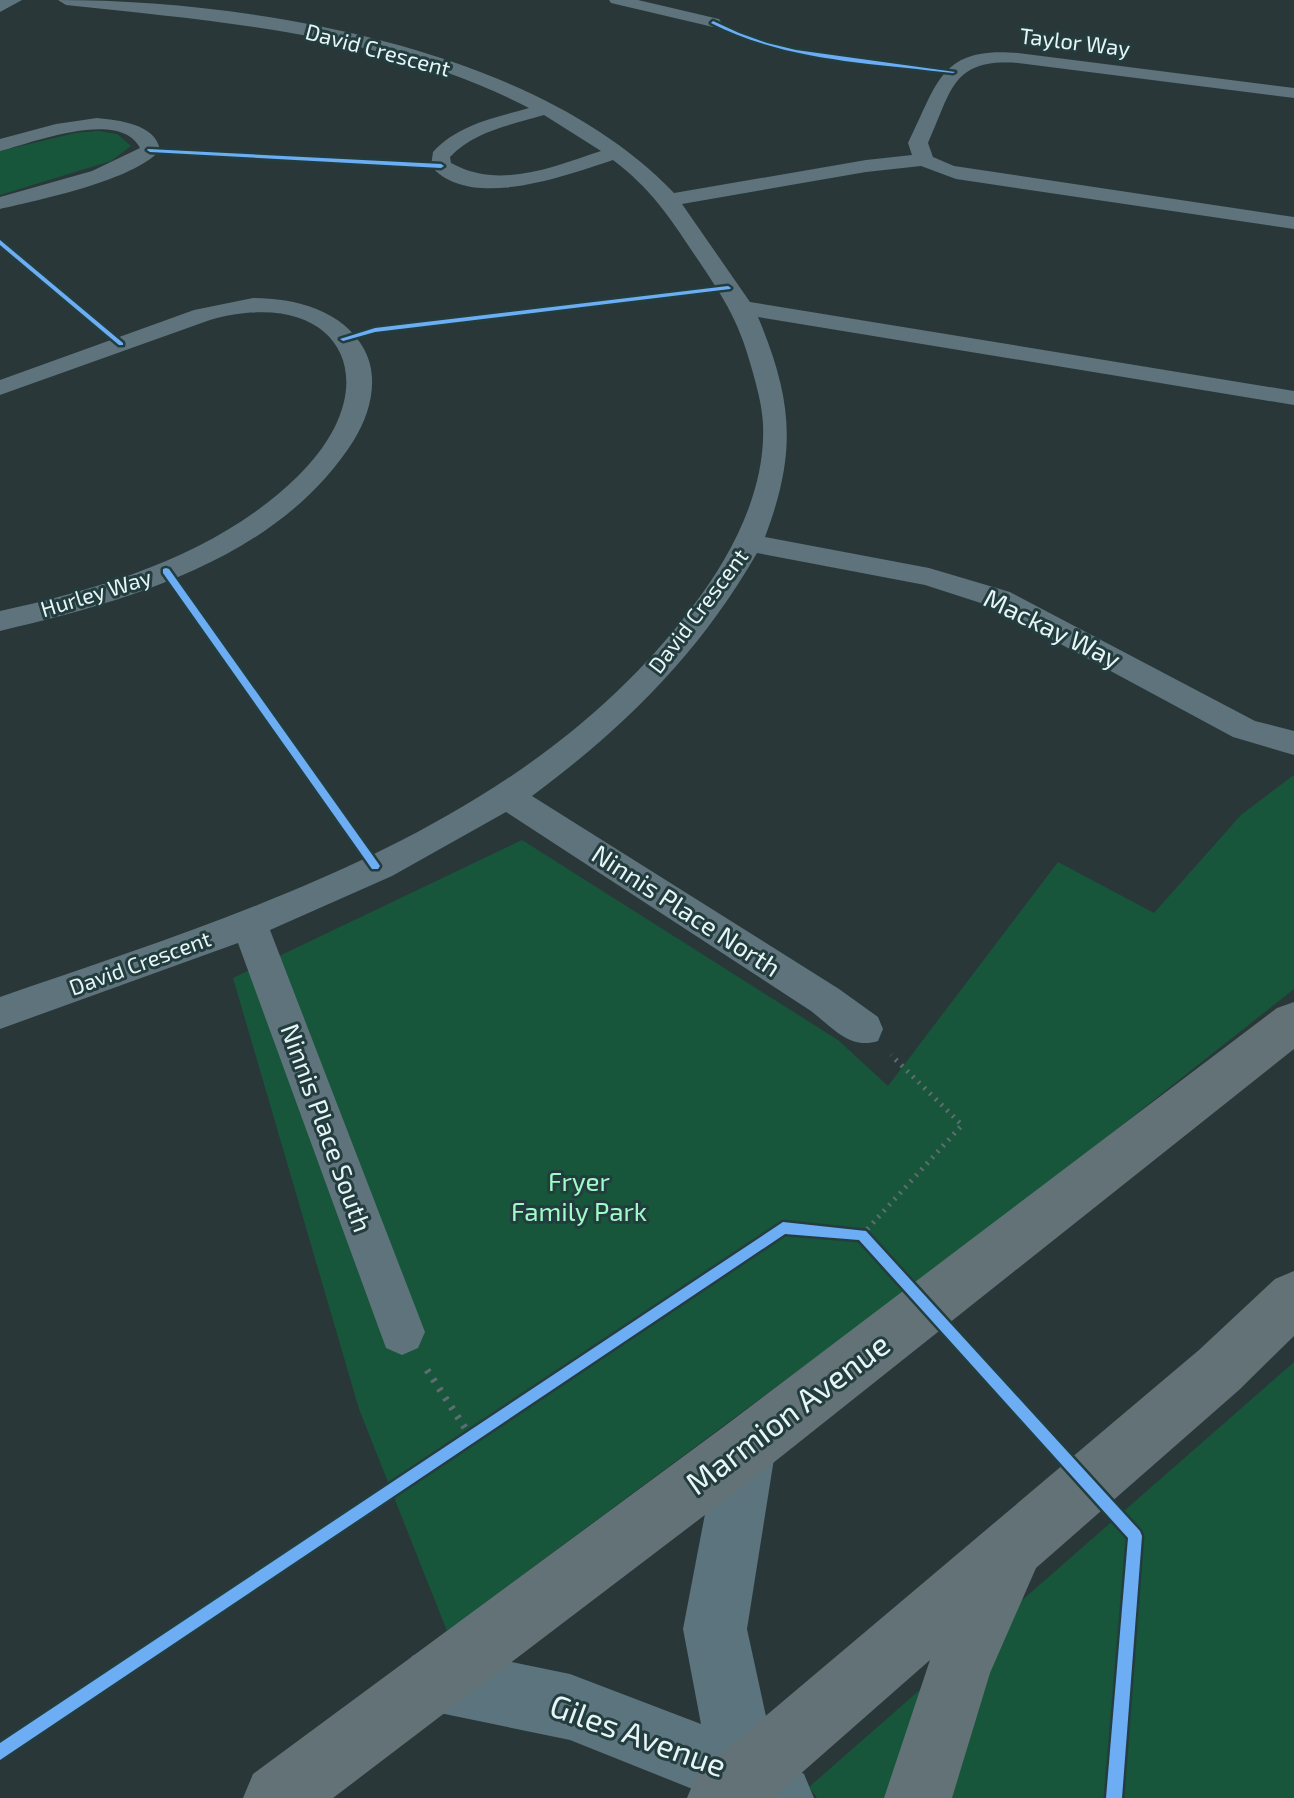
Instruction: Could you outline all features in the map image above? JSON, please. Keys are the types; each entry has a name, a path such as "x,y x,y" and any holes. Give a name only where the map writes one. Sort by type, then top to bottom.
{"highway":[{"name":"Marmion Avenue","path":"277,1798 747,1446 1294,1022"},
{"path":"749,1792 1015,1545 1219,1370 1294,1298"},
{"path":"918,1798 959,1669 1015,1545"}],"street":[{"path":"0,6 12,0"},
{"name":"David Crescent","path":"0,1013 250,924 403,852 506,796 584,740 636,693 690,631 749,543 769,474 776,423 761,363 742,308 669,200 648,179 579,128 500,86 419,58 256,13 66,0"},
{"path":"617,0 713,22"},
{"name":"Taylor Way","path":"924,160 918,152 918,143 953,72 960,65 981,57 1018,58 1294,93"},
{"path":"544,109 447,146 440,156 441,166 453,175 470,181 510,182 614,153"},
{"path":"0,145 66,128 112,126 141,135 149,142 150,150 139,158 108,170 0,203"},
{"path":"669,200 866,166 924,160 937,168 956,173 1294,223"},
{"name":"Hurley Way","path":"0,388 213,312 270,305 298,310 335,329 356,355 361,376 353,423 303,487 266,516 225,542 166,571 98,595 0,621"},
{"path":"742,308 881,326 1129,373 1294,398"},
{"name":"Mackay Way","path":"749,543 929,577 1000,599 1244,729 1294,743"},
{"name":"Ninnis Place North","path":"506,796 825,1000 864,1029"},
{"name":"Ninnis Place South","path":"250,924 402,1332"},
{"name":"Giles Avenue","path":"747,1446 715,1629 749,1792"},
{"name":"Giles Avenue","path":"435,1679 570,1707 749,1792"}],"path":[{"path":"862,1235 962,1125 864,1029"},
{"path":"846,1234 862,1235 873,1247"},
{"path":"402,1332 471,1437"},
{"path":"458,1446 484,1428"}],"green space":[{"path":"99,131 117,134 131,146 111,161 0,195 0,151 75,133"},
{"name":"Fryer Family Park","path":"1294,775 1294,989 1021,1205 447,1631 359,1409 233,978 522,840 838,1040 888,1086 1058,862 1154,913 1241,815"},
{"path":"1294,1362 1294,1798 817,1798 809,1787"}],"cycle path":[{"path":"713,22 737,34 796,51 953,72"},
{"path":"150,150 441,166"},
{"path":"0,242 121,344"},
{"path":"343,339 375,330 728,288"},
{"path":"166,571 375,866"},
{"path":"0,1752 783,1228 862,1235 1135,1536 1114,1798"}]}
